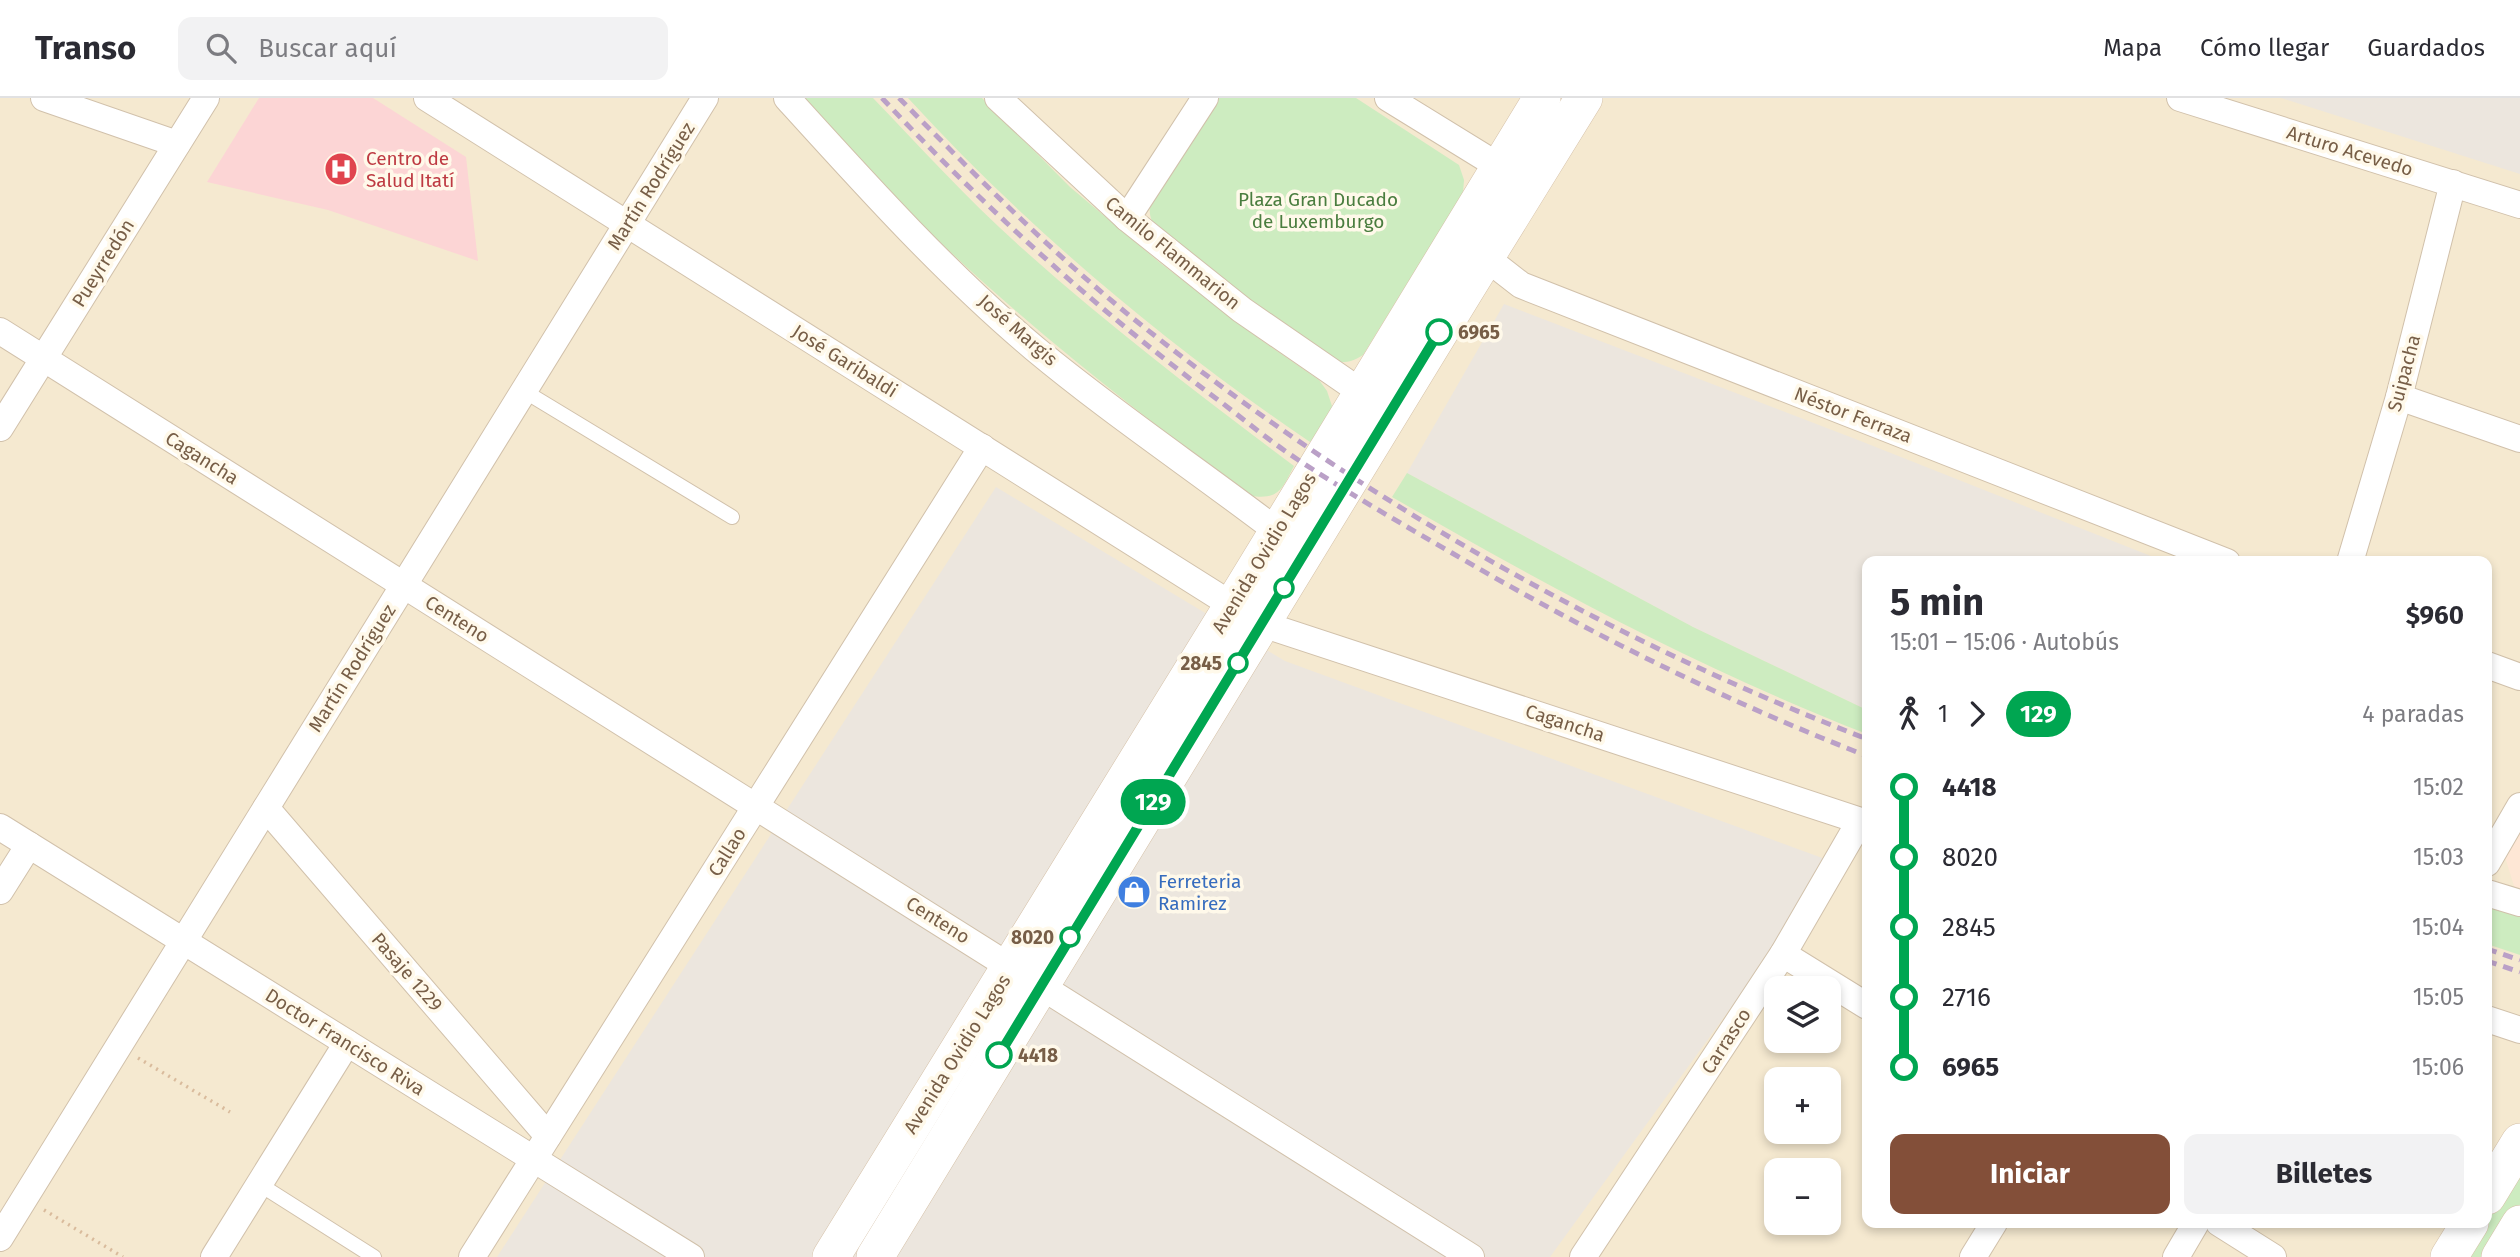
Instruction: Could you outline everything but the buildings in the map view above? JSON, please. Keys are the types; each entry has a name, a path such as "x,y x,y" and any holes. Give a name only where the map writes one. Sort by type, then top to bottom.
{"main road":[{"name":"Avenida Ovidio Lagos","path":"876,1257 1041,986 1247,614 1277,531 1542,98"},
{"name":"Avenida Ovidio Lagos","path":"831,1257 1011,966 1485,257 1584,98"},
{"path":"2492,1188 2520,1142"},
{"path":"2500,1257 2520,1224"},
{"path":"2449,1257 2467,1228"}],"street":[{"path":"44,98 177,144"},
{"name":"Pueyrredón","path":"0,428 206,98"},
{"name":"José Garibaldi","path":"428,98 1247,614"},
{"name":"Martín Rodríguez","path":"0,1238 705,98"},
{"name":"José Margis","path":"787,98 860,179 926,246 1033,347 1127,421 1277,531"},
{"name":"Camilo Flammarion","path":"998,98 1127,218 1242,310 1361,392"},
{"path":"1127,218 1205,98"},
{"path":"1388,98 1530,186"},
{"name":"Arturo Acevedo","path":"2180,98 2520,205"},
{"name":"Suipacha","path":"2352,556 2399,397 2453,183"},
{"name":"Néstor Ferraza","path":"1485,257 1521,285 2212,556"},
{"name":"Cagancha","path":"0,331 404,585"},
{"path":"2399,397 2520,439"},
{"name":"Callao","path":"472,1257 982,447"},
{"name":"Centeno","path":"404,585 1471,1257"},
{"name":"Cagancha","path":"1247,614 1862,822"},
{"path":"2492,666 2520,677"},
{"path":"2492,854 2520,806"},
{"name":"Pasaje 1229","path":"265,808 548,1136"},
{"name":"Carrasco","path":"1583,1257 1783,954 1862,824"},
{"name":"Doctor Francisco Riva","path":"0,827 691,1257"},
{"path":"0,891 29,845"},
{"path":"2492,895 2520,903"},
{"path":"1783,954 1862,1003"},
{"path":"2492,1021 2520,1030"},
{"path":"214,1257 347,1043"},
{"path":"1973,1257 1991,1228"},
{"path":"2176,1257 2193,1228"},
{"path":"2227,1228 2273,1257"}],"lane":[{"path":"524,391 732,517"},
{"path":"259,1184 374,1257"}],"path":[{"path":"119,1046 230,1112"},
{"path":"25,1198 122,1257"}],"shaded area":[{"path":"0,98 2520,98 2520,1257 0,1257"},
{"name":"Centro de Salud Itatí","path":"259,98 373,98 466,157 478,261 328,210 207,182"},
{"path":"2281,98 2520,98 2520,174"},
{"path":"1504,304 2151,556 1862,556 1862,708 1693,627 1407,473"},
{"path":"996,487 1285,661 1836,863 1550,1257 497,1257"},
{"path":"2520,832 2520,890 2515,889 2505,857"}],"green space":[{"path":"804,98 873,98 984,213 1056,278 1157,361 1294,466 1283,487 1268,496 1251,496 1076,362 992,290 912,215"},
{"path":"908,98 982,98 1070,187 1159,262 1261,340 1319,380 1327,391 1332,406 1327,419 1310,442 1202,365 1099,282 1000,193"},
{"name":"Plaza Gran Ducado de Luxemburgo","path":"1213,98 1356,98 1459,165 1464,180 1463,193 1359,358 1347,362 1330,361 1154,226 1150,214 1152,196"},
{"path":"1407,473 1693,627 1862,708 1862,732 1684,654 1566,594 1392,497"},
{"path":"2492,903 2520,912 2520,955 2492,946"},
{"path":"2520,1142 2520,1224 2500,1257 2449,1257 2481,1228 2492,1228 2492,1188"}],"railway":[{"path":"882,98 962,180 1044,258 1131,332 1288,453 1431,541 1604,637 1707,688 1862,754"},
{"path":"899,98 1012,210 1130,316 1301,443 1482,556 1576,607 1671,655 1768,699 1862,737"},
{"path":"2492,951 2520,960"},
{"path":"2492,963 2520,972"}],"bus line":[{"name":"129","path":"999,1055 1439,332"}],"place":[{"name":"Centro de Salud Itatí","path":"341,169"},
{"name":"6965","path":"1439,332"},
{"name":"2845","path":"1238,663"},
{"name":"Ferreteria Ramirez","path":"1134,892"},
{"name":"8020","path":"1070,937"},
{"name":"4418","path":"999,1055"}]}
